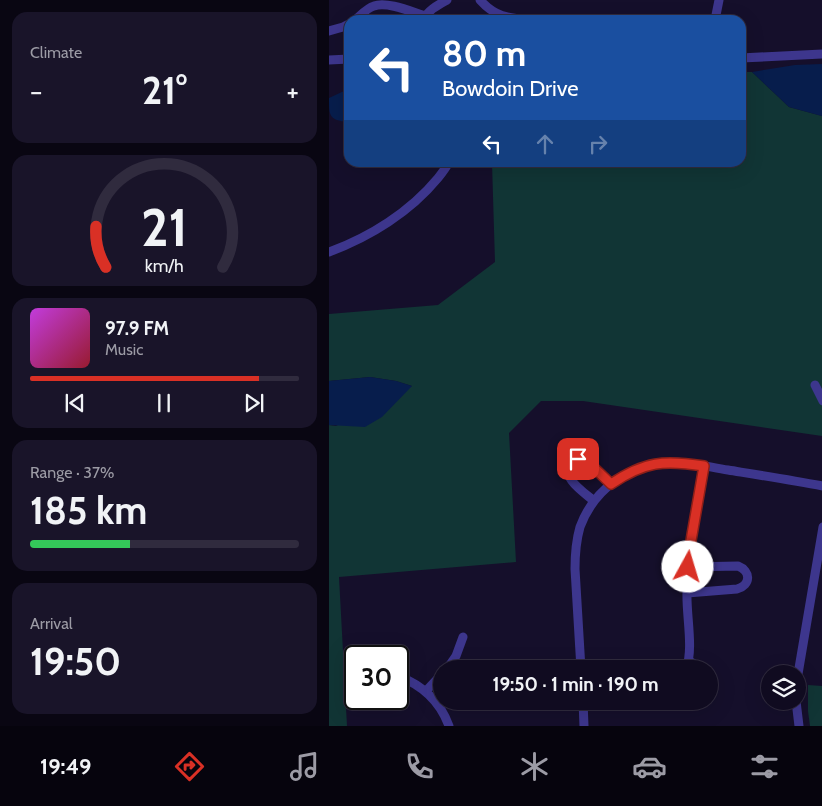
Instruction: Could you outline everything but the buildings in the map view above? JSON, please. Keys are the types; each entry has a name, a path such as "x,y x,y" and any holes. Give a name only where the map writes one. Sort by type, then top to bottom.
{"street":[{"path":"427,15 436,6 447,0"},
{"path":"480,0 491,11 500,15"},
{"path":"716,15 719,0"},
{"path":"361,15 369,8 383,4 415,15"},
{"path":"329,31 344,26"},
{"path":"746,58 822,54"},
{"path":"329,60 344,59"},
{"path":"329,252 382,226 408,208 431,186 445,167"},
{"path":"815,385 822,401"},
{"path":"594,501 569,477 568,469 573,461 583,459 614,481"},
{"path":"581,660 575,554 585,516 594,501 614,481 636,468 671,462 822,486"},
{"path":"688,660 687,593 689,552 704,466"},
{"path":"799,665 822,527"},
{"path":"687,593 737,590 746,583 747,578 746,571 738,566 688,567"},
{"path":"454,660 463,636"},
{"path":"409,681 426,691 432,697 441,709 449,726"},
{"path":"426,691 433,684"},
{"path":"583,710 584,726"},
{"path":"797,710 799,726"}],"green space":[{"path":"746,72 752,72 789,107 822,116 822,436 583,401 541,401 509,433 516,562 339,577 344,710 346,710 347,726 329,726 329,425 336,426 412,386 396,381 370,377 329,381 329,314 438,305 495,262 492,167 746,167"},
{"path":"808,685 822,686 822,726 810,726"}],"water":[{"path":"823,64 822,116 789,107 752,72 795,65"},
{"path":"344,91 344,121 331,116 329,98"},
{"path":"370,377 396,381 412,386 382,417 365,427 329,425 329,381"}],"route":[{"path":"578,459 587,461 611,484 636,468 657,463 671,462 704,466 688,567"}]}
